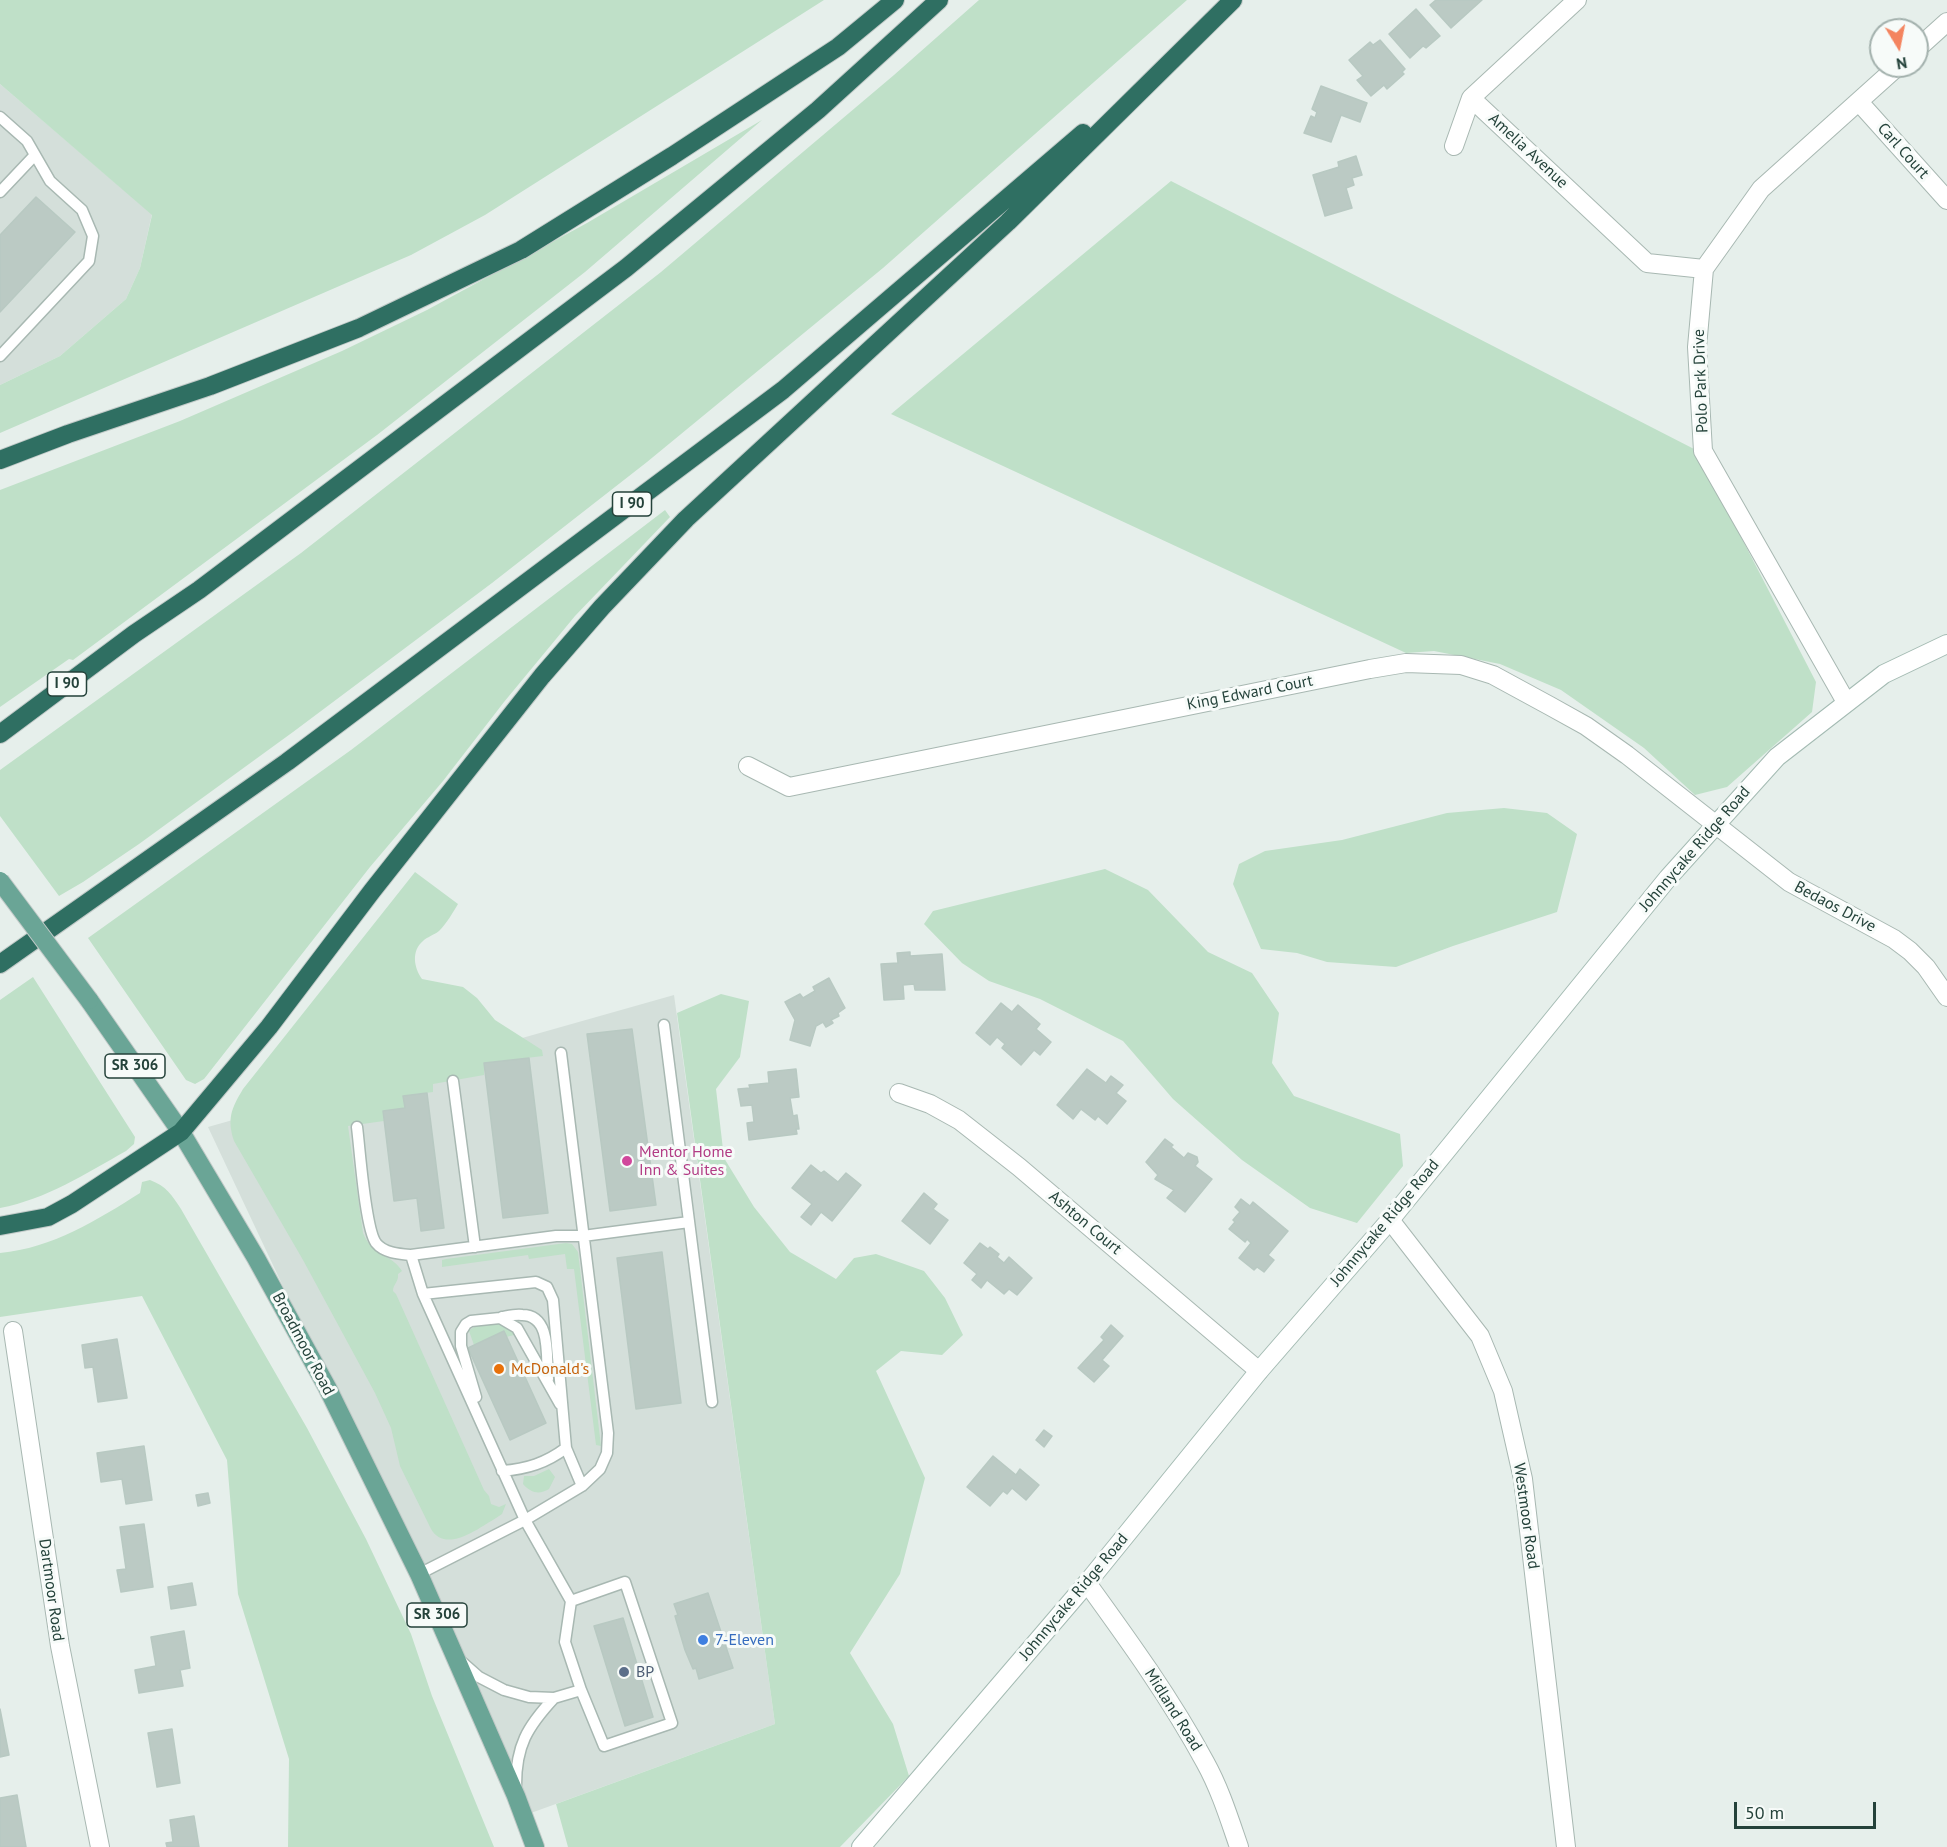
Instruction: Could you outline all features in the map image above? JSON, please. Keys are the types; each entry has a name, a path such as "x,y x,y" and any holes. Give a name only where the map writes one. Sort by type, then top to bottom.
{"highway":[{"path":"0,460 68,434 210,386 359,328 521,250 672,156 828,53 895,0"},
{"name":"I 90","path":"0,734 134,634 199,590 626,268 818,110 939,0"},
{"path":"0,1226 48,1217 72,1204 181,1132 269,1027 372,891 542,676 609,599 687,519 1008,222 1230,0"},
{"name":"I 90","path":"0,964 287,762 783,390 1092,125 1230,0"}],"main road":[{"name":"Broadmoor Road","path":"0,881 89,1000 181,1132 256,1258 327,1388 419,1574 516,1796 535,1847"}],"street":[{"path":"1454,146 1471,98 1577,0"},
{"path":"1929,38 1947,22"},
{"path":"1704,269 1761,189 1885,78"},
{"name":"Amelia Avenue","path":"1471,98 1647,263 1704,269"},
{"name":"Carl Court","path":"1859,102 1947,200"},
{"name":"Polo Park Drive","path":"1704,269 1697,347 1703,451 1846,702"},
{"name":"Johnnycake Ridge Road","path":"863,1846 1087,1583 1259,1371 1390,1220 1668,878 1714,825 1777,757 1846,702 1884,674 1947,644"},
{"name":"King Edward Court","path":"748,766 789,787 1370,669 1406,663 1436,663 1461,665 1493,675 1577,721 1627,754 1714,825"},
{"name":"Bedaos Drive","path":"1714,825 1789,882 1894,939 1926,967 1947,997"},
{"name":"Ashton Court","path":"900,1093 930,1104 967,1126 1019,1167 1259,1371"},
{"name":"Westmoor Road","path":"1390,1220 1480,1336 1503,1391 1524,1479 1566,1847"},
{"name":"Dartmoor Road","path":"13,1330 60,1646 100,1847"},
{"name":"Midland Road","path":"1087,1583 1155,1678 1206,1764 1239,1847"}],"lane":[{"path":"0,117 27,141 50,181 82,210 93,236 88,261 0,356"},
{"path":"0,192 35,155"},
{"path":"664,1025 712,1402"},
{"path":"419,1574 525,1520 582,1486 600,1469 607,1453 608,1433 561,1053"},
{"path":"453,1081 475,1246"},
{"path":"357,1127 369,1227 377,1244 392,1252 411,1255 689,1222"},
{"path":"411,1255 423,1294 502,1471 525,1520 571,1602 565,1642 581,1690 604,1746 672,1723 625,1582 571,1602"},
{"path":"423,1294 536,1282 547,1287 553,1300 566,1448 582,1486"},
{"path":"487,1433 461,1346 460,1338 463,1328 471,1322 522,1314 540,1321 544,1329 548,1383"},
{"path":"500,1318 517,1328 563,1409"},
{"path":"502,1471 528,1468 551,1460 566,1448"},
{"path":"455,1655 479,1677 504,1690 529,1697 554,1698 581,1690"},
{"path":"516,1796 516,1763 523,1738 536,1718 554,1698"}],"shaded area":[{"path":"0,84 152,214 140,268 126,299 60,356 0,385"},
{"path":"674,995 775,1724 531,1813 208,1127"}],"green space":[{"path":"0,0 824,0 485,215 411,255 0,433 0,385 60,356 126,299 140,268 152,215 0,84"},
{"path":"979,0 1187,0 883,268 647,462 492,583 293,732 139,844 59,896 0,816 0,770 301,553 661,272"},
{"path":"762,120 585,272 377,435 73,660 69,659 0,707 0,490 180,421 342,351 427,310 587,223"},
{"path":"1171,181 1696,450 1816,682 1812,712 1727,787 1695,795 1644,748 1561,690 1500,664 1434,651 1406,653 891,414"},
{"path":"665,510 670,517 575,616 443,781 370,867 204,1079 195,1084 186,1080 88,938 351,750"},
{"path":"1504,808 1547,813 1577,834 1557,912 1396,967 1327,962 1297,953 1261,949 1233,884 1239,864 1265,851 1342,840 1447,813"},
{"path":"1105,869 1148,890 1208,952 1252,973 1279,1013 1272,1063 1294,1096 1400,1134 1403,1166 1357,1223 1310,1208 1242,1160 1173,1099 1123,1041 1040,999 989,981 962,963 924,924 933,911"},
{"path":"415,872 458,904 442,928 419,945 415,960 422,979 463,987 477,998 495,1020 542,1050 543,1056 484,1063 484,1075 433,1084 433,1092 404,1096 405,1108 383,1111 384,1121 348,1126 363,1233 372,1247 402,1271 398,1274 393,1291 491,1504 499,1507 506,1504 502,1514 463,1537 454,1539 437,1536 431,1529 400,1466 391,1428 375,1393 303,1260 234,1141 231,1126 233,1108 243,1089"},
{"path":"33,977 135,1137 134,1144 81,1177 50,1192 0,1208 0,1000"},
{"path":"721,994 749,1001 740,1057 716,1089 724,1158 754,1207 790,1252 836,1279 854,1258 876,1254 924,1271 945,1298 963,1335 942,1355 901,1351 876,1371 925,1478 900,1574 850,1653 893,1724 909,1776 840,1847 568,1847 556,1804 775,1724 677,1013"},
{"path":"150,1180 160,1185 175,1199 307,1428 366,1539 411,1634 432,1696 494,1847 288,1847 289,1759 238,1594 227,1460 142,1296 0,1317 0,1253 38,1245 74,1231 140,1193 142,1182"},
{"path":"572,1244 578,1252 601,1446 596,1445 574,1269 567,1269 565,1254 529,1259 528,1255 442,1267 442,1260 446,1259"},
{"path":"506,1325 514,1332 514,1335 474,1345 469,1331 472,1328"},
{"path":"549,1469 555,1477 549,1489 535,1492 523,1484 524,1476 534,1476"}],"building":[{"path":"1436,0 1482,0 1451,28 1430,5"},
{"path":"1416,9 1440,36 1426,48 1423,46 1410,58 1389,34"},
{"path":"1380,40 1405,69 1402,72 1404,74 1387,89 1384,85 1371,96 1357,80 1363,76 1349,60 1370,42 1373,45"},
{"path":"1321,86 1367,103 1360,122 1341,115 1331,142 1304,133 1311,116 1315,118 1317,112 1312,109"},
{"path":"1356,156 1362,175 1352,178 1354,185 1346,188 1352,208 1325,216 1313,175 1339,167 1338,162"},
{"path":"36,197 75,232 0,312 0,235"},
{"path":"910,952 910,956 942,954 945,990 915,990 914,984 903,985 904,999 884,1000 881,964 898,963 897,953"},
{"path":"829,978 845,1008 838,1013 839,1016 831,1020 833,1023 826,1027 823,1022 816,1026 810,1046 790,1040 795,1020 785,1002 800,994 803,998 815,991 813,987"},
{"path":"1001,1003 1012,1012 1018,1005 1040,1024 1036,1029 1051,1042 1040,1055 1034,1050 1021,1065 1002,1048 1005,1044 997,1037 990,1045 976,1033"},
{"name":"Mentor Home Inn & Suites","path":"632,1029 656,1205 610,1211 587,1034"},
{"path":"529,1058 548,1213 503,1218 484,1063"},
{"path":"796,1069 799,1097 790,1098 793,1116 797,1115 799,1129 796,1129 797,1134 749,1140 747,1123 754,1122 752,1105 741,1106 738,1089 750,1088 749,1085 769,1083 768,1072"},
{"path":"1087,1069 1106,1083 1111,1076 1123,1085 1116,1093 1126,1101 1107,1124 1098,1116 1095,1120 1081,1109 1073,1119 1057,1105"},
{"path":"427,1093 444,1228 421,1231 417,1198 394,1201 383,1111 405,1108 403,1096"},
{"path":"1165,1139 1184,1158 1188,1153 1197,1157 1198,1162 1195,1166 1212,1179 1185,1212 1167,1198 1174,1190 1155,1179 1158,1175 1146,1162"},
{"path":"811,1165 821,1173 824,1171 838,1182 846,1173 861,1185 832,1221 821,1212 811,1225 801,1217 812,1204 792,1188"},
{"path":"924,1193 937,1204 933,1209 948,1220 930,1244 902,1221"},
{"path":"1241,1199 1250,1206 1253,1202 1288,1231 1268,1255 1274,1260 1264,1272 1257,1267 1254,1270 1239,1258 1251,1243 1247,1239 1245,1242 1229,1229 1240,1212 1235,1207"},
{"path":"980,1243 999,1254 997,1257 1004,1263 1009,1257 1032,1278 1017,1295 1009,1289 1004,1294 987,1280 981,1288 972,1280 977,1274 964,1263"},
{"path":"662,1252 681,1403 636,1409 617,1258"},
{"path":"1111,1325 1123,1336 1102,1360 1109,1366 1094,1382 1078,1368 1104,1340 1101,1337"},
{"name":"McDonald's","path":"504,1331 546,1423 510,1440 468,1348"},
{"path":"117,1339 127,1398 98,1402 93,1367 85,1368 82,1345"},
{"path":"1044,1430 1052,1436 1044,1447 1036,1440"},
{"path":"144,1446 152,1500 126,1504 122,1479 101,1482 97,1453"},
{"path":"993,1456 1016,1475 1020,1469 1039,1485 1026,1500 1012,1488 1007,1494 1003,1491 990,1506 967,1487"},
{"path":"208,1493 210,1503 198,1506 196,1495"},
{"path":"144,1524 153,1587 121,1592 117,1570 126,1569 120,1527"},
{"path":"192,1583 196,1605 171,1609 168,1587"},
{"path":"708,1593 733,1668 699,1679 696,1668 693,1669 685,1650 675,1616 678,1615 674,1604"},
{"path":"623,1618 653,1717 625,1726 594,1626"},
{"path":"184,1631 190,1668 180,1670 183,1686 139,1693 135,1670 156,1666 151,1637"},
{"path":"0,1709 9,1755 0,1757"},
{"path":"172,1729 180,1783 157,1787 148,1733"},
{"path":"17,1795 26,1847 0,1847 0,1798"},
{"path":"194,1816 199,1847 167,1847 166,1843 173,1842 170,1820"}],"place":[{"name":"Mentor Home Inn & Suites","path":"627,1161"},
{"name":"McDonald's","path":"499,1369"},
{"name":"7-Eleven","path":"703,1640"},
{"name":"BP","path":"624,1672"}]}
